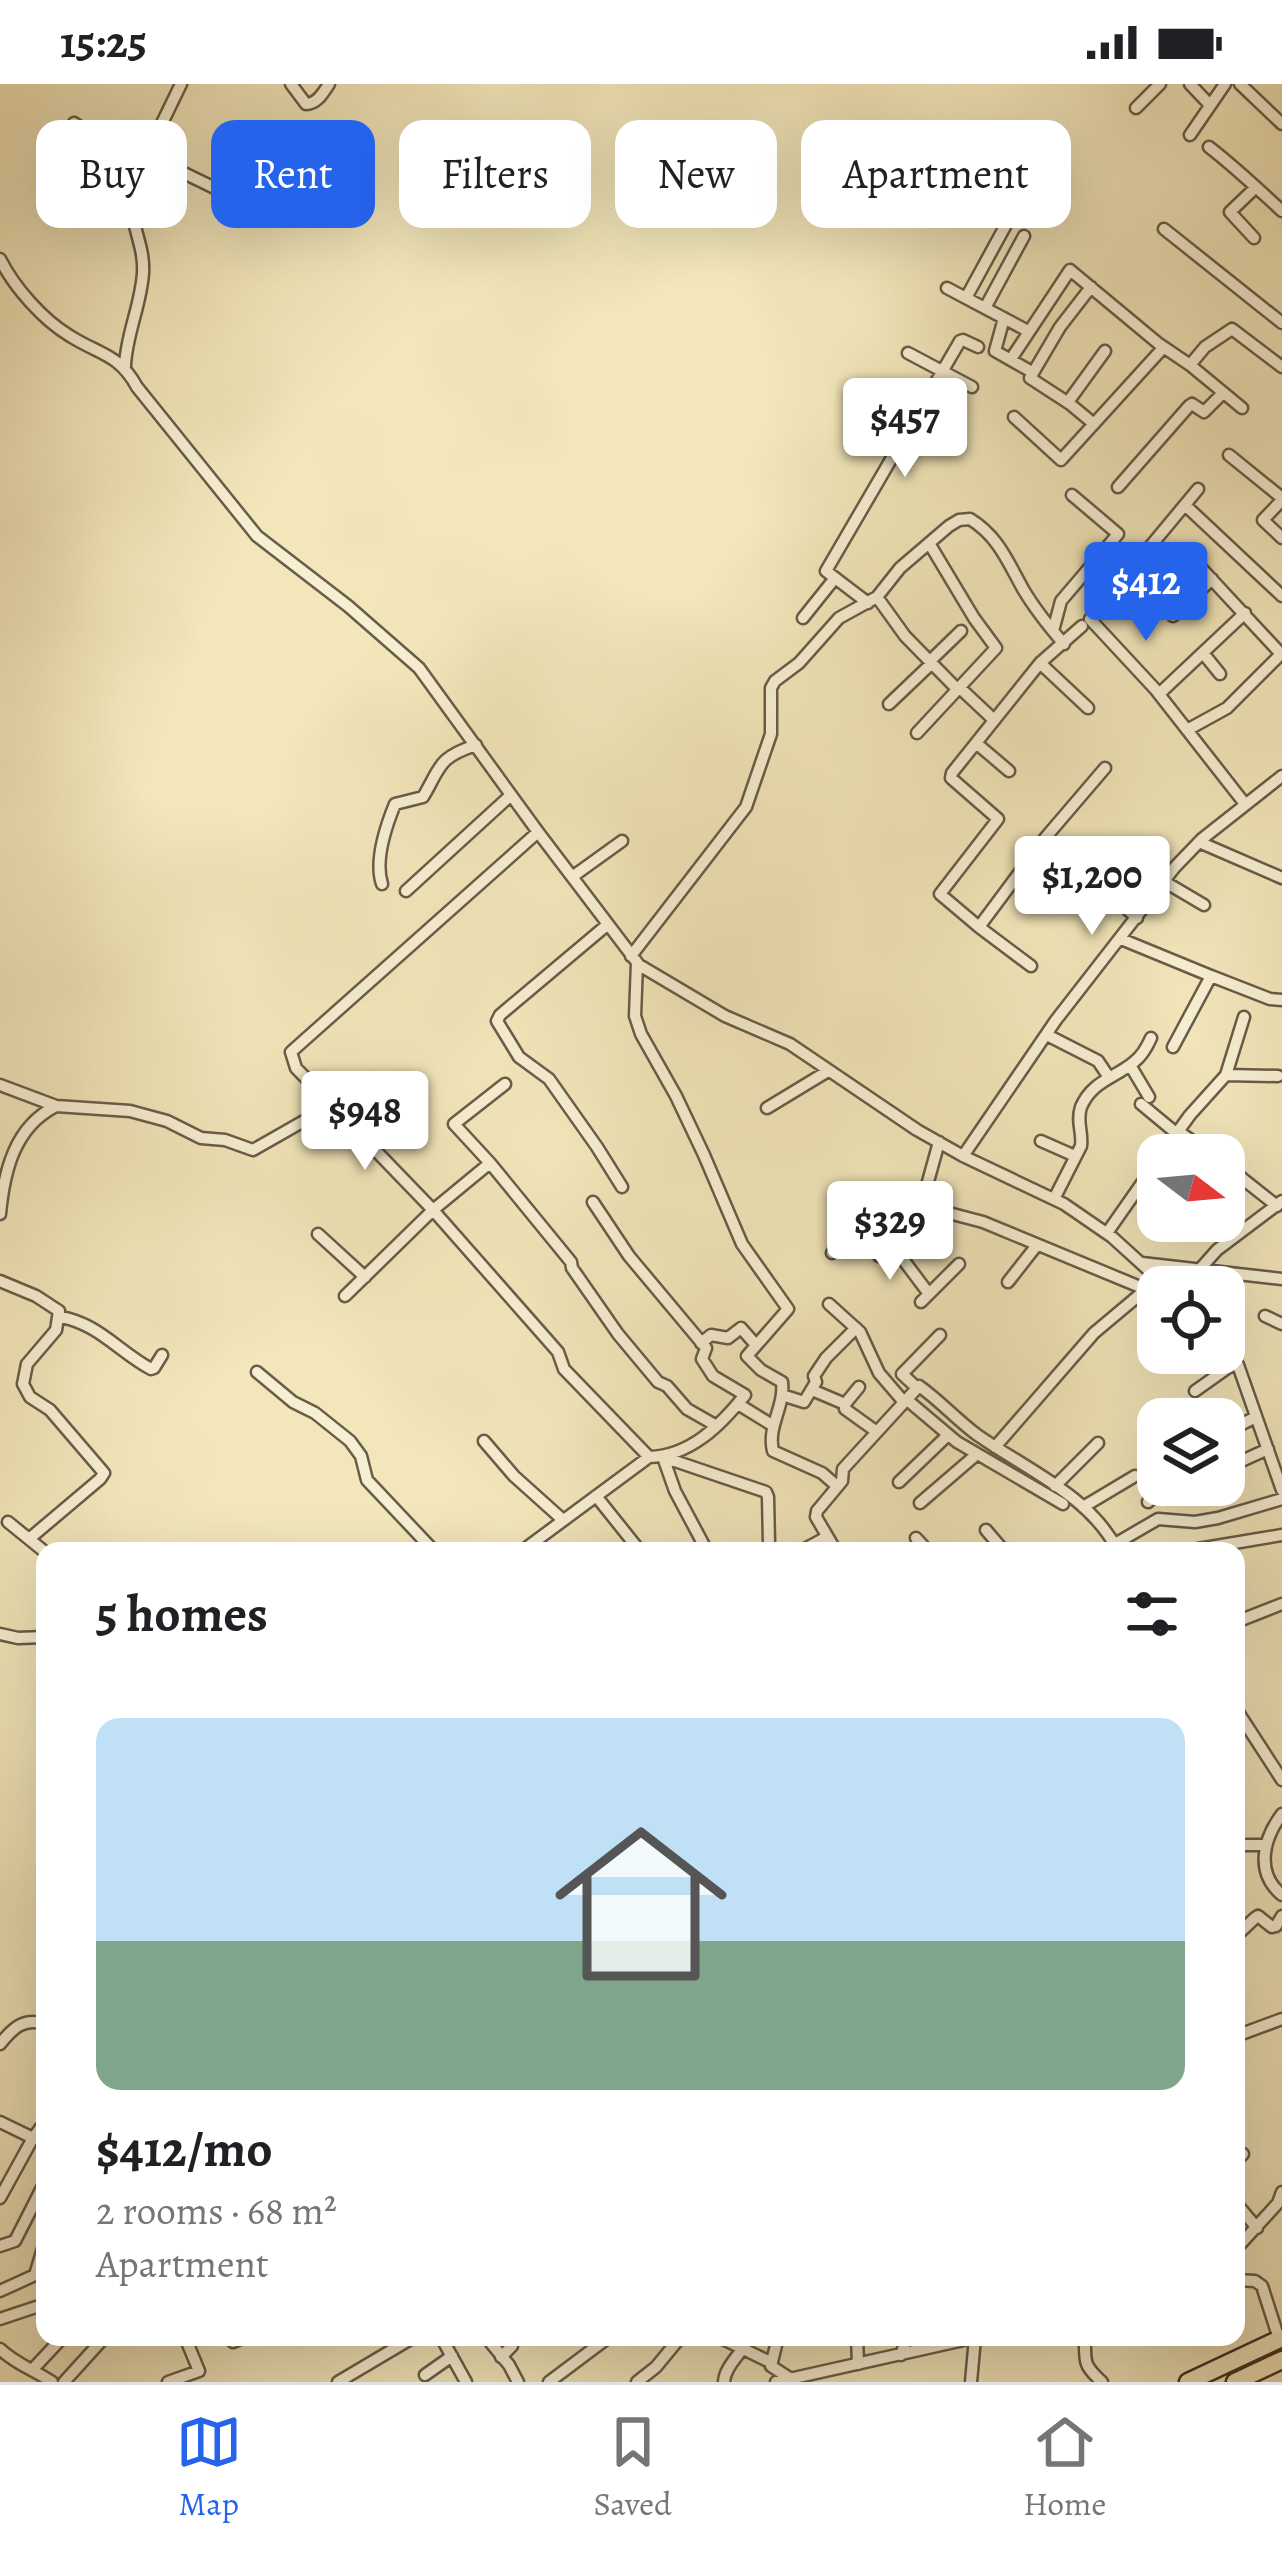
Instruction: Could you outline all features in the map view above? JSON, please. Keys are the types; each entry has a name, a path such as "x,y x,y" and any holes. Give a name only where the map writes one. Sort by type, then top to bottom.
{"highway":[{"path":"1188,2382 1281,2338"},
{"path":"1235,2382 1282,2360"}],"street":[{"path":"164,120 181,84"},
{"path":"291,84 306,104 315,102 329,84"},
{"path":"1136,109 1160,84"},
{"path":"1190,84 1210,105"},
{"path":"1190,135 1225,84"},
{"path":"1240,84 1282,124"},
{"path":"1209,147 1280,205"},
{"path":"1254,238 1230,212 1255,188"},
{"path":"125,366 143,274 135,228"},
{"path":"966,298 1004,228"},
{"path":"1164,229 1282,323"},
{"path":"985,308 1024,236"},
{"path":"0,259 8,275 55,325 125,366 257,536 419,668 634,960 709,1007 790,1044 876,1105 963,1156 1054,1199 1107,1233 1145,1266"},
{"path":"1010,359 1068,271 1073,272 1242,408"},
{"path":"1091,287 1030,378 1094,424"},
{"path":"947,288 1028,331"},
{"path":"1004,318 995,351 1032,372"},
{"path":"1190,365 1205,347 1232,329 1282,368"},
{"path":"979,347 961,340 826,572 873,600 994,721"},
{"path":"1014,417 1061,460 1163,348"},
{"path":"1068,402 1105,351"},
{"path":"908,353 972,387"},
{"path":"1118,487 1189,406 1204,412 1222,394"},
{"path":"1229,455 1282,499 1263,520 1282,538"},
{"path":"1198,489 1090,619 1159,694 1245,804"},
{"path":"1053,631 1061,601 1118,533 1072,496"},
{"path":"1185,505 1282,596"},
{"path":"837,1486 822,1473 773,1451 772,1425 782,1382 747,1359 788,1309 742,1244 676,1096 640,1034 634,960 750,800 771,734 772,684 799,663 839,618 873,600 900,568 958,520 979,525 1010,561 1027,595 1064,644"},
{"path":"917,733 996,647 929,543"},
{"path":"1187,730 1227,708 1282,655 1190,556"},
{"path":"803,618 835,578"},
{"path":"1173,616 1212,579"},
{"path":"1159,694 1245,613"},
{"path":"1030,966 940,894 998,821 951,778 1040,663 1082,626"},
{"path":"889,704 961,631"},
{"path":"1203,653 1220,674"},
{"path":"1040,663 1088,708"},
{"path":"976,743 1009,771"},
{"path":"382,884 380,856 394,803 423,797 436,769 457,751 476,746"},
{"path":"979,926 1105,769"},
{"path":"963,1156 1047,1035 1165,882 1199,842 1282,776"},
{"path":"406,891 511,795"},
{"path":"538,832 291,1052 296,1068 433,1210 558,1352 564,1369 649,1457"},
{"path":"1046,837 1137,918"},
{"path":"572,878 622,841"},
{"path":"1199,842 1282,878"},
{"path":"1165,882 1204,905"},
{"path":"607,925 497,1021 519,1057 549,1079 622,1187"},
{"path":"1121,939 1270,1000 1282,1000"},
{"path":"1174,1047 1211,976"},
{"path":"1177,1132 1226,1075 1244,1017"},
{"path":"1047,1035 1098,1061 1108,1076"},
{"path":"1054,1199 1083,1138 1078,1124 1088,1096 1108,1076 1130,1065 1151,1038"},
{"path":"1130,1065 1145,1100 1180,1134"},
{"path":"766,1108 828,1071"},
{"path":"1226,1075 1278,1076"},
{"path":"505,1084 454,1124 571,1262 631,1350 686,1409 715,1425"},
{"path":"0,1085 56,1106 130,1111 208,1140 225,1140 253,1150 332,1106"},
{"path":"0,1214 13,1149 44,1112 56,1106"},
{"path":"1041,1141 1076,1156"},
{"path":"879,1256 924,1208 939,1142"},
{"path":"345,1296 433,1210 490,1163"},
{"path":"1203,1266 1280,1203 1245,1179"},
{"path":"1107,1233 1137,1190"},
{"path":"849,1191 983,1222 1137,1286"},
{"path":"832,1253 870,1194"},
{"path":"859,1248 892,1199"},
{"path":"534,1542 649,1457 686,1450 704,1438 745,1395 713,1376 702,1359 706,1348 628,1256 593,1202"},
{"path":"318,1234 365,1276"},
{"path":"890,1242 925,1298 959,1264"},
{"path":"1008,1282 1037,1245"},
{"path":"1142,1263 1177,1266"},
{"path":"1245,1274 1282,1279"},
{"path":"0,1281 56,1307 60,1317 56,1330 27,1364 23,1384 29,1396 50,1410 104,1473 29,1539"},
{"path":"995,1447 1094,1333 1137,1296"},
{"path":"829,1304 856,1328 879,1373 977,1454 1083,1507 1113,1542"},
{"path":"1265,1316 1282,1324"},
{"path":"60,1317 96,1329 151,1369 162,1355"},
{"path":"701,1343 711,1336 728,1338 741,1328 756,1346"},
{"path":"782,1395 802,1403 826,1358 856,1328"},
{"path":"909,1395 902,1374 940,1335"},
{"path":"257,1372 350,1441 361,1456 367,1480 426,1542"},
{"path":"1195,1391 1219,1374"},
{"path":"1127,1542 1158,1519 1218,1519 1282,1494 1240,1374"},
{"path":"845,1404 859,1387"},
{"path":"812,1390 845,1404 877,1432"},
{"path":"830,1542 817,1511 842,1481 843,1469 909,1395 924,1390 950,1428 995,1447 1063,1504"},
{"path":"738,1404 772,1425"},
{"path":"1245,1422 1256,1417"},
{"path":"899,1482 950,1428"},
{"path":"484,1441 563,1520"},
{"path":"1045,1485 1098,1443"},
{"path":"1245,1459 1268,1449"},
{"path":"920,1503 977,1454"},
{"path":"663,1456 766,1492 769,1542"},
{"path":"663,1456 702,1542"},
{"path":"1083,1507 1135,1476"},
{"path":"596,1496 633,1542"},
{"path":"8,1522 36,1545"},
{"path":"1195,1522 1197,1542"},
{"path":"986,1530 996,1542"},
{"path":"1243,1542 1282,1535"},
{"path":"818,1542 827,1537"},
{"path":"916,1538 920,1542"},
{"path":"1245,1618 1282,1604"},
{"path":"0,1634 36,1637"},
{"path":"1245,1722 1282,1780"},
{"path":"1245,1732 1250,1730"},
{"path":"1282,1814 1272,1827 1264,1859 1270,1884 1282,1894"},
{"path":"1245,1845 1265,1845"},
{"path":"1245,1927 1258,1916 1272,1927 1282,1916"},
{"path":"1245,2032 1282,2018"},
{"path":"0,2044 15,2026 36,2023"},
{"path":"0,2122 33,2138"},
{"path":"0,2198 36,2134"},
{"path":"1245,2240 1282,2192"},
{"path":"0,2246 15,2241 36,2200"},
{"path":"1245,2214 1257,2228"},
{"path":"0,2290 36,2272"},
{"path":"1245,2280 1262,2286 1281,2338"},
{"path":"0,2319 36,2306"},
{"path":"33,2369 55,2346"},
{"path":"64,2382 97,2346"},
{"path":"168,2382 199,2371 189,2346"},
{"path":"338,2382 399,2346"},
{"path":"446,2346 466,2382"},
{"path":"493,2346 518,2382"},
{"path":"501,2357 512,2346"},
{"path":"549,2382 597,2346"},
{"path":"637,2382 673,2346"},
{"path":"736,2346 770,2362 791,2379"},
{"path":"724,2382 724,2373 746,2346"},
{"path":"770,2362 775,2346"},
{"path":"857,2346 858,2365"},
{"path":"901,2355 904,2346"},
{"path":"776,2382 835,2376 858,2365 932,2346"},
{"path":"971,2382 975,2346"},
{"path":"1085,2346 1086,2366 1102,2382"},
{"path":"0,2349 18,2365 52,2382"},
{"path":"425,2375 452,2356"},
{"path":"363,2368 372,2382"}]}
